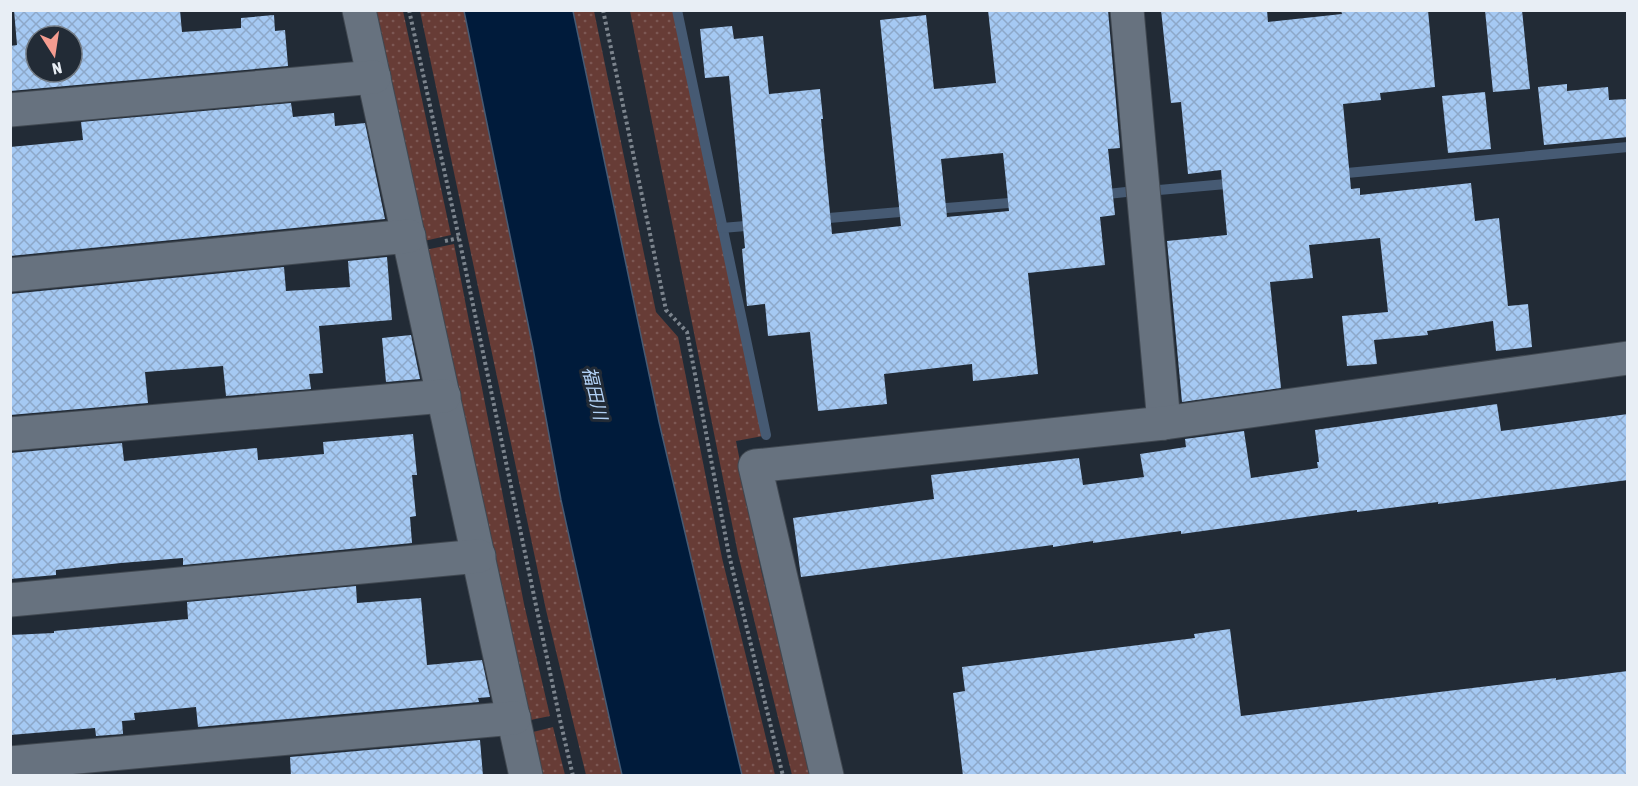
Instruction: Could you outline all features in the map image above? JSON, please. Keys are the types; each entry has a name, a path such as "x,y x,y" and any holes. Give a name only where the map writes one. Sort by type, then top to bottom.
{"street":[{"path":"359,10 526,776"},
{"path":"1127,10 1164,423"},
{"path":"10,110 374,77"},
{"path":"10,274 409,236"},
{"path":"827,776 754,466 1164,423 1628,358"},
{"path":"10,434 444,396"},
{"path":"10,600 479,556"},
{"path":"10,763 514,718"}],"path":[{"path":"409,10 573,776"},
{"path":"603,10 666,310 687,332 729,555 783,776"}],"shaded area":[{"path":"374,11 403,11 451,235 424,241"},
{"path":"420,11 464,11 533,348 561,500 622,775 586,775 546,610"},
{"path":"573,11 594,11 656,312 678,337 722,558 775,775 742,775 659,422"},
{"path":"630,11 673,11 763,436 736,441 761,570 811,775 792,775 738,554"},
{"path":"454,244 524,604 550,716 526,721 425,250"},
{"path":"553,727 565,775 539,775 529,733"}],"water":[{"name":"福田川","path":"464,11 573,11 659,422 742,775 622,775 561,500 533,348"}],"building":[{"path":"14,10 180,10 182,32 241,28 241,18 274,15 275,31 285,30 288,66 10,91 10,46 17,45"},
{"path":"988,10 1108,10 1120,148 1108,149 1115,215 1100,217 1105,265 1028,273 1038,374 973,381 972,364 884,374 887,404 818,411 810,332 768,336 765,304 747,306 742,249 745,248 729,76 705,78 700,29 732,26 734,39 763,36 769,94 820,89 832,234 901,226 880,20 926,15 934,89 996,83","holes":["1003,153 1009,211 947,217 941,159"]},
{"path":"1161,10 1267,10 1268,22 1342,14 1341,10 1428,10 1435,87 1380,93 1381,100 1343,104 1351,189 1360,188 1360,195 1471,183 1475,221 1499,218 1508,306 1528,304 1532,347 1496,351 1493,321 1427,331 1428,335 1374,340 1377,364 1347,366 1342,316 1388,312 1380,238 1309,245 1313,278 1270,282 1281,388 1182,402 1167,241 1227,235 1221,170 1188,174 1181,102 1171,103"},
{"path":"1485,10 1522,10 1530,89 1493,92"},
{"path":"1567,84 1567,91 1608,87 1609,100 1628,99 1628,137 1544,145 1538,87"},
{"path":"1485,92 1491,149 1448,153 1442,96"},
{"path":"291,103 293,117 334,113 335,126 365,123 385,219 10,256 10,147 83,140 81,122"},
{"path":"387,257 392,320 319,326 323,373 309,374 311,389 226,396 223,366 145,372 148,403 10,415 10,294 284,267 286,291 350,287 348,261"},
{"path":"411,335 420,379 386,382 382,338"},
{"path":"1497,404 1501,431 1628,414 1628,480 1438,504 1438,502 1357,512 1357,510 1181,534 1181,531 1093,543 1093,541 1053,547 1053,545 801,577 793,518 934,499 931,475 1079,458 1083,485 1144,477 1140,454 1186,447 1185,439 1244,431 1251,478 1318,468 1315,430"},
{"path":"413,434 417,475 412,475 416,516 410,517 412,543 183,565 183,558 121,563 56,570 56,575 10,579 10,453 122,443 124,461 257,448 258,460 324,454 323,442"},
{"path":"356,586 357,603 421,598 427,665 482,660 490,697 478,698 479,702 198,727 196,707 134,713 135,720 122,721 123,734 96,736 95,728 10,735 10,635 54,633 54,631 188,619 187,602"},
{"path":"1230,629 1241,716 1628,671 1628,776 963,776 953,693 965,691 962,667 1195,638 1194,634"},
{"path":"480,740 483,776 291,776 290,757"}],"waterway":[{"path":"677,10 766,435"},
{"path":"1336,174 1628,147"},
{"path":"1159,190 1237,183"},
{"path":"1098,195 1126,192"},
{"path":"934,209 1020,202"},
{"path":"817,219 912,211"},
{"path":"722,228 757,225"}]}
